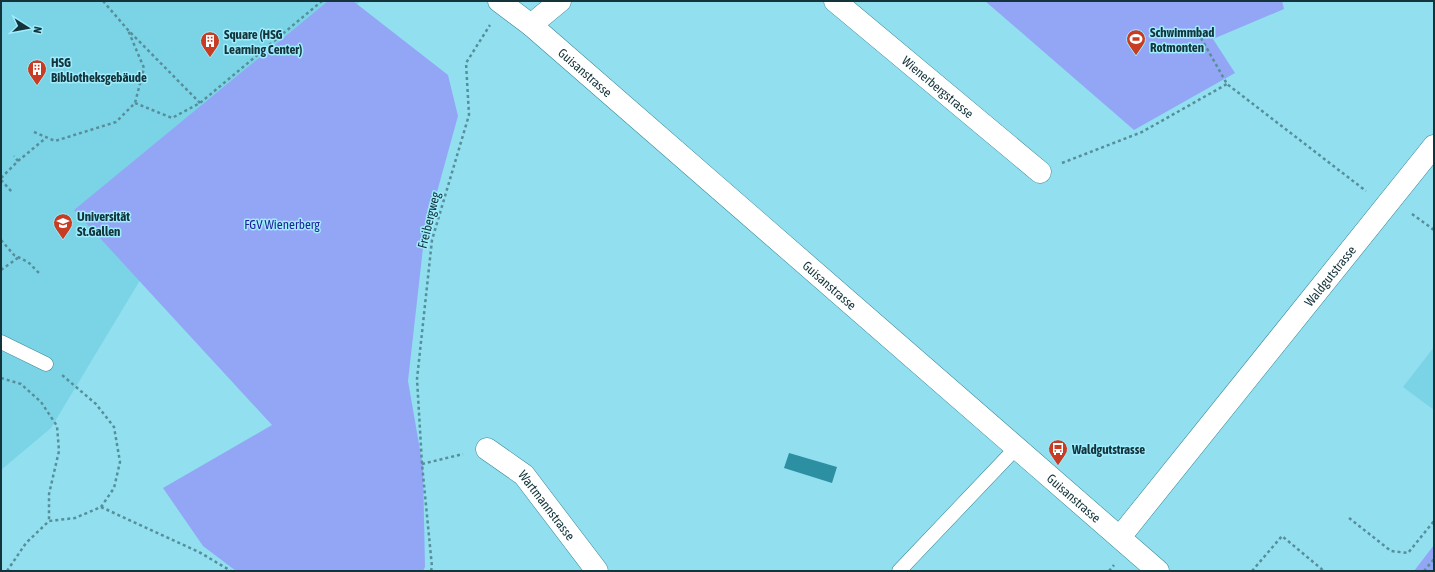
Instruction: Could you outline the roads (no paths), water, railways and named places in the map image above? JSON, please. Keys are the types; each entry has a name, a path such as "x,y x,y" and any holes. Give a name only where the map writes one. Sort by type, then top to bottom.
{"street":[{"name":"Guisanstrasse","path":"500,1 530,25 1158,571"},
{"path":"530,25 560,1"},
{"name":"Wienerbergstrasse","path":"835,1 1040,172"},
{"name":"Waldgutstrasse","path":"1120,537 1434,146"},
{"name":"Wartmannstrasse","path":"487,449 524,475 596,571"}],"lane":[{"path":"1,342 46,364"},
{"path":"899,571 1016,448"}],"place":[{"name":"Schwimmbad Rotmonten","path":"1136,56"},
{"name":"Square (HSG Learning Center)","path":"210,58"},
{"name":"HSG Bibliotheksgebäude","path":"37,86"},
{"name":"Universität St.Gallen","path":"63,240"},
{"name":"Waldgutstrasse","path":"1058,466"}],"park label":[{"name":"FGV Wienerberg","path":"282,224"}]}
